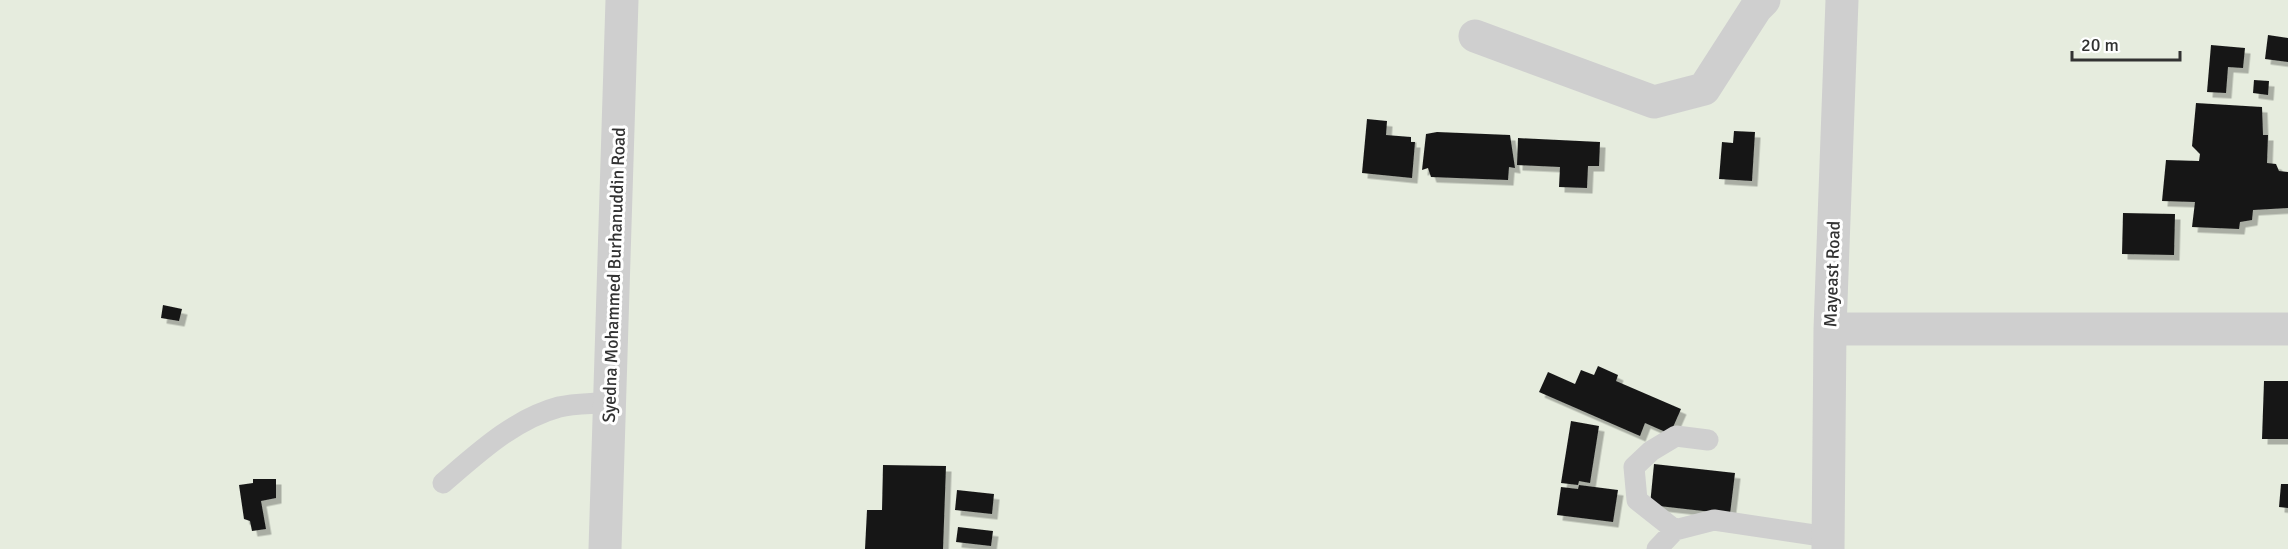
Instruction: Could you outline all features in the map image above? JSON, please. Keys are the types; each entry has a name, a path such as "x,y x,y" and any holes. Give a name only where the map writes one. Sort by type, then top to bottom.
{"street":[{"name":"Syedna Mohammed Burhanuddin Road","path":"605,549 622,0"},
{"path":"1475,36 1654,102 1704,89 1756,8 1764,0"},
{"name":"Mayeast Road","path":"1828,543 1830,329 1842,0"},
{"path":"1830,329 2288,329"}],"lane":[{"path":"443,483 487,447 533,416 561,407 610,402"},
{"path":"1675,530 1637,500 1634,467 1651,451 1676,436 1708,440"},
{"path":"1658,549 1675,530 1714,520 1828,543"}],"shaded area":[{"path":"0,0 2288,0 2288,549 0,549"}],"building":[{"path":"2268,35 2288,38 2288,62 2265,59"},
{"path":"2211,45 2245,48 2243,68 2228,67 2226,93 2207,92"},
{"path":"2254,80 2269,81 2268,95 2253,93"},
{"path":"2196,103 2262,107 2263,135 2268,135 2267,163 2276,164 2279,171 2288,172 2288,208 2253,210 2252,220 2240,222 2239,229 2192,227 2195,202 2162,201 2166,160 2199,161 2200,154 2192,146"},
{"path":"1367,119 1387,121 1386,135 1411,137 1411,142 1415,142 1412,178 1362,173"},
{"path":"1734,131 1755,132 1752,181 1719,179 1722,142 1733,143"},
{"path":"1437,132 1510,135 1515,168 1509,167 1508,180 1431,177 1428,168 1422,170 1426,134"},
{"path":"1518,138 1600,142 1599,166 1588,166 1587,188 1559,187 1560,167 1517,165"},
{"path":"2123,213 2175,214 2174,255 2122,254"},
{"path":"163,305 182,309 179,321 161,318"},
{"path":"1598,366 1618,375 1616,381 1681,409 1670,434 1645,423 1640,436 1539,392 1548,372 1575,384 1581,370 1594,375"},
{"path":"2264,381 2288,381 2288,439 2262,439"},
{"path":"1571,421 1599,426 1590,483 1579,481 1578,485 1561,483"},
{"path":"1654,464 1735,473 1730,514 1650,505"},
{"path":"883,465 946,466 943,549 865,549 867,510 882,510"},
{"path":"253,479 276,479 276,498 261,501 266,529 252,531 250,521 244,519 239,485 253,483"},
{"path":"2281,484 2288,484 2288,508 2279,507"},
{"path":"1579,485 1618,490 1613,522 1557,515 1561,487 1578,489"},
{"path":"957,490 994,494 992,514 955,510"},
{"path":"958,527 993,531 991,546 956,542"}]}
